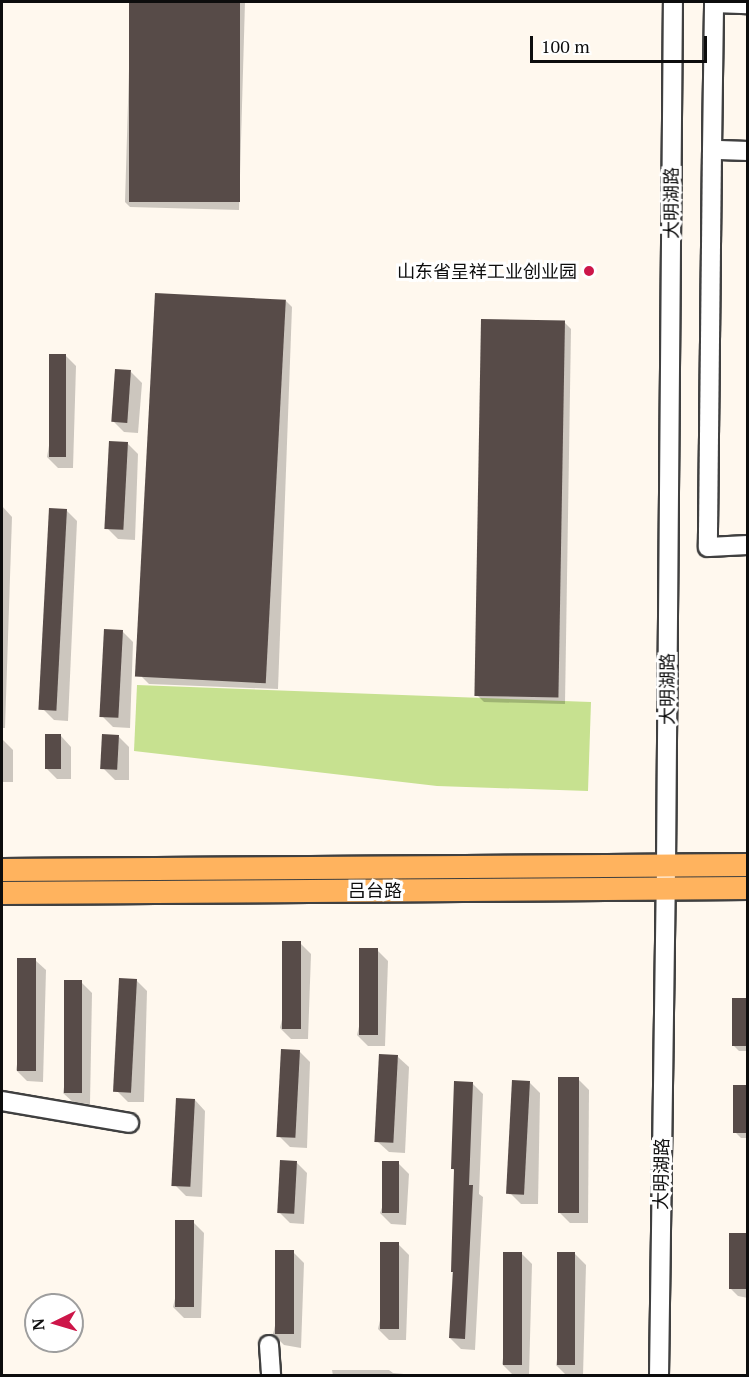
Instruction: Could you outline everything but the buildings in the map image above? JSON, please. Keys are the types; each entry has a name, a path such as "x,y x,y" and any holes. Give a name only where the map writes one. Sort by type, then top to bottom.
{"main road":[{"name":"吕台路","path":"2,870 747,865"},
{"name":"吕台路","path":"2,893 747,888"}],"street":[{"name":"大明湖路","path":"659,1376 666,866 673,2"},
{"path":"747,3 714,2 708,547 747,545"},
{"path":"712,150 747,151"},
{"path":"2,1101 129,1123"},
{"path":"269,1345 271,1376"}],"green space":[{"path":"137,685 591,702 588,791 437,786 134,751"}],"place":[{"name":"山东省呈祥工业创业园","path":"589,271"}]}
